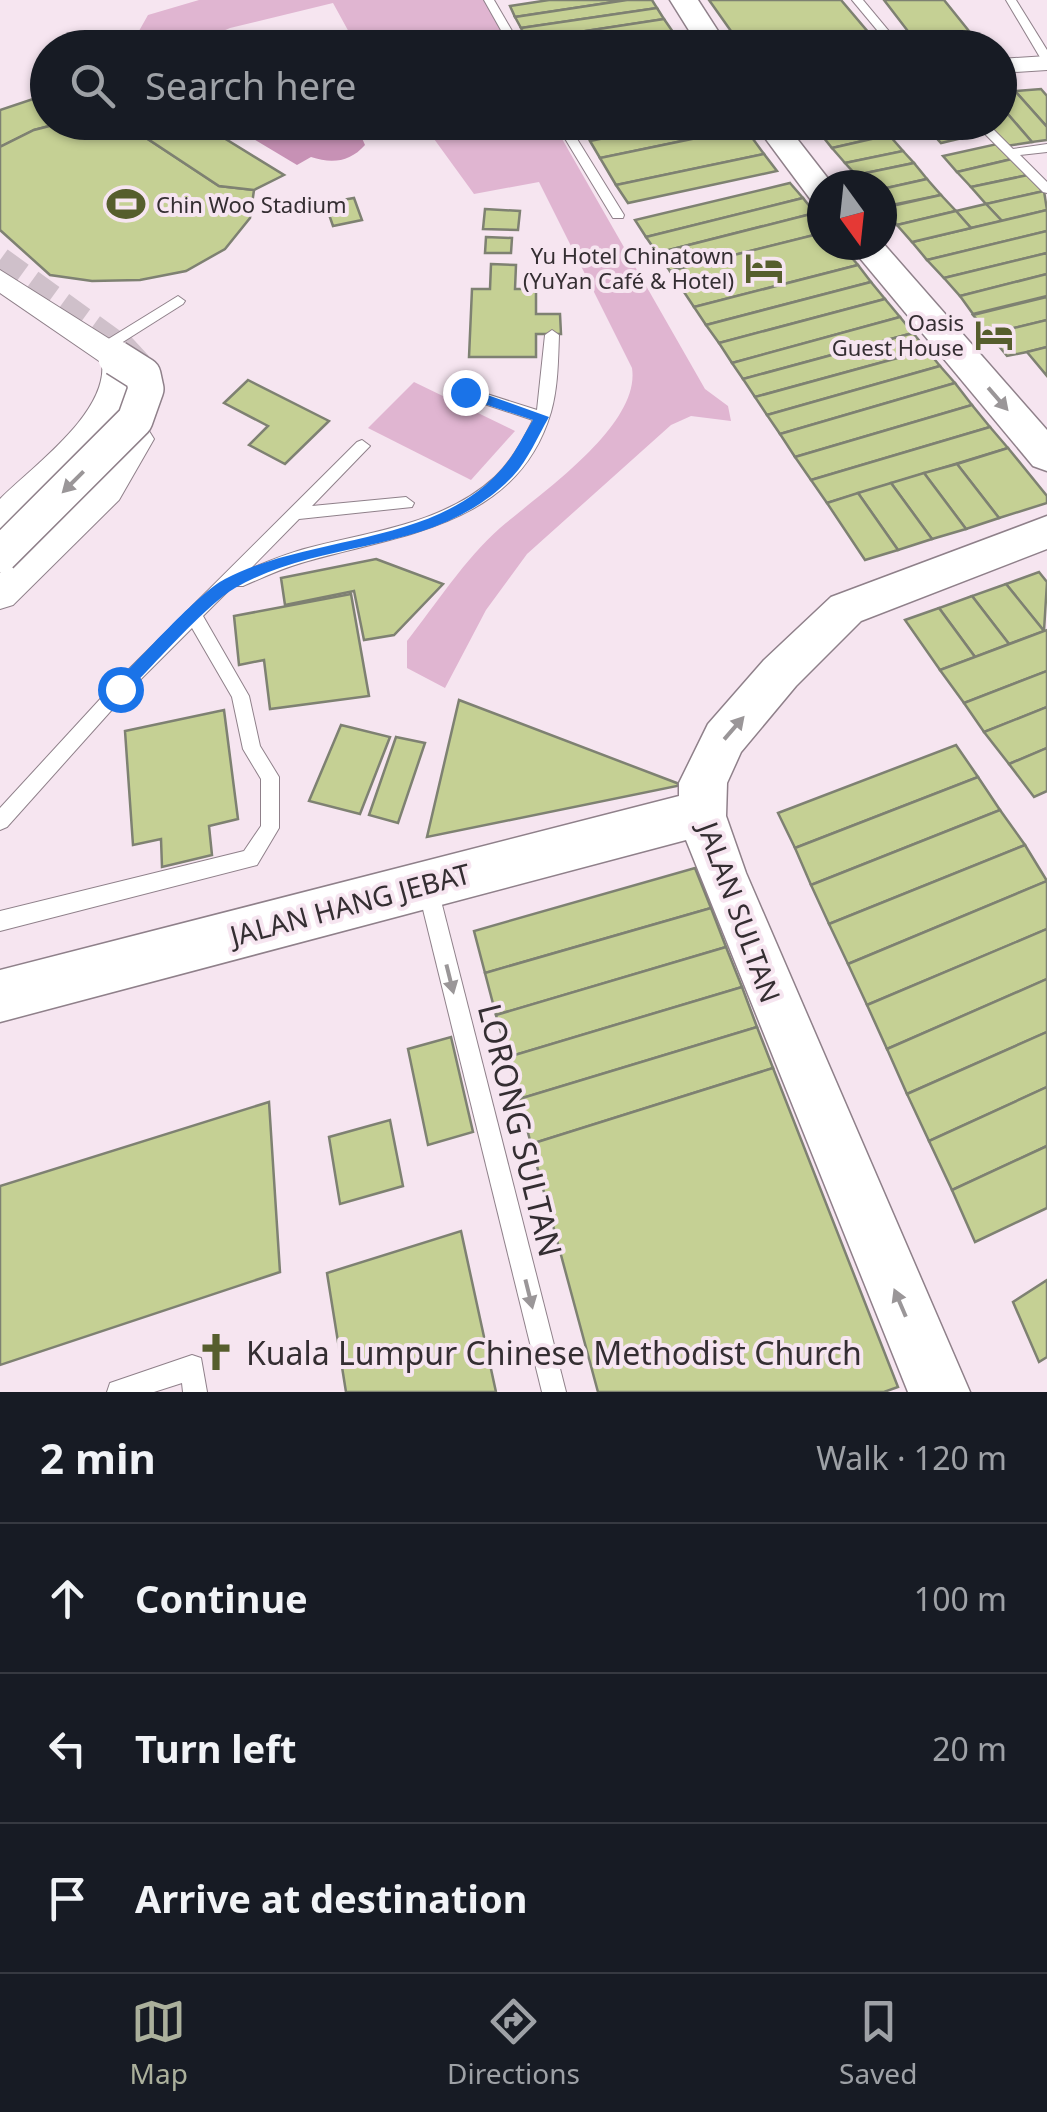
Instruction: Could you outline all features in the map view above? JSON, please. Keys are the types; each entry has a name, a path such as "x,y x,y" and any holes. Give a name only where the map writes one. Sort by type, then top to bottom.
{"street":[{"path":"684,0 704,30"},
{"path":"1017,64 1047,61"},
{"path":"782,140 807,173"},
{"path":"879,260 1047,456"},
{"path":"0,279 142,376 146,390 134,420 0,556"},
{"path":"0,520 106,413 118,383 109,354"},
{"path":"0,595 107,491 138,439"},
{"name":"JALAN SULTAN","path":"939,1392 759,970 702,816 703,783 724,738 832,620 863,602 1047,532"},
{"name":"JALAN HANG JEBAT","path":"0,996 672,819 702,816"}],"lane":[{"path":"488,0 506,30"},
{"path":"857,0 883,30"},
{"path":"1011,0 1047,61"},
{"path":"571,140 618,215"},
{"path":"997,140 1047,189"},
{"path":"1010,153 1047,148"},
{"path":"109,354 178,302"},
{"path":"228,584 304,555 391,538 476,502 511,469 542,417 552,336"},
{"path":"465,392 542,417"},
{"path":"0,822 120,689 362,446"},
{"path":"299,513 406,503"},
{"path":"0,921 250,859 270,828 270,777 252,750 240,696 194,616"},
{"name":"LORONG SULTAN","path":"427,885 554,1392"},
{"path":"118,1392 192,1367 195,1392"}],"shaded area":[{"path":"199,0 485,0 502,30 348,30 333,3 225,30 140,30 148,15"},
{"path":"255,140 363,140 365,145 347,158 333,161 311,157 297,165"},
{"path":"435,140 563,140 705,389 728,406 731,421 691,416 671,425 527,554 486,610 445,688 407,668 407,641 487,540 561,478 604,435 621,413 630,390 632,368 539,182 474,194"},
{"path":"414,382 515,431 471,480 368,428"}],"building":[{"path":"549,0 627,0 515,17 510,6"},
{"path":"627,0 652,0 657,8 521,28 515,17"},
{"path":"709,0 841,0 866,30 730,30"},
{"path":"884,0 944,0 968,30 907,30"},
{"path":"657,8 664,19 592,30 521,28"},
{"path":"664,19 672,30 592,30"},
{"path":"1041,89 1047,96 1047,127 1017,93"},
{"path":"1017,93 1047,127 1047,140 1032,142 1017,125"},
{"path":"30,100 30,132 0,147 0,110"},
{"path":"1017,125 1032,142 1006,146 1001,140 1017,140"},
{"name":"Chin Woo Stadium","path":"30,132 30,140 149,140 219,186 254,190 250,218 225,249 186,271 140,280 92,281 50,275 0,230 0,147"},
{"path":"149,140 227,140 284,175 254,190 219,186"},
{"path":"595,140 687,140 600,158 590,141"},
{"path":"687,140 754,140 764,154 616,185 600,158"},
{"path":"826,140 867,140 832,148"},
{"path":"867,140 893,140 903,151 845,163 832,148"},
{"path":"997,144 1012,159 957,172 943,156"},
{"path":"903,151 914,163 880,170 851,170 845,163"},
{"path":"764,154 777,171 628,203 616,185"},
{"path":"1012,159 1028,175 971,187 957,172"},
{"path":"914,163 927,179 897,186 897,170 880,170"},
{"path":"1028,175 1044,191 986,204 971,187"},
{"path":"927,179 941,195 897,204 897,186"},
{"path":"790,183 803,198 646,237 635,220"},
{"path":"1044,191 1047,210 1002,221 986,204"},
{"path":"941,195 956,211 897,225 897,205"},
{"path":"354,198 362,220 333,226 325,203"},
{"path":"803,198 807,203 807,215 657,253 646,237"},
{"path":"986,204 1002,221 971,228 956,211"},
{"path":"485,209 520,211 518,230 483,229"},
{"path":"1047,210 1047,231 927,260 912,242"},
{"path":"956,211 971,228 912,242 897,225"},
{"path":"807,215 807,237 670,271 657,253"},
{"path":"1047,231 1047,253 944,278 927,260"},
{"path":"486,237 512,238 511,253 485,253"},
{"name":"Yu Hotel Chinatown (YuYan Café & Hotel)","path":"807,237 807,260 854,260 858,265 694,307 670,271"},
{"path":"1047,253 1047,274 960,296 944,278"},
{"path":"491,264 516,265 515,289 536,289 536,314 560,314 561,334 536,334 536,357 469,357 472,289 490,289"},
{"path":"858,265 871,282 706,325 694,307"},
{"path":"1047,274 1047,296 973,314 960,296"},
{"path":"871,282 885,299 719,343 706,325"},
{"path":"1047,297 1047,320 989,334 973,315"},
{"path":"885,299 900,317 732,363 719,343"},
{"path":"900,317 913,333 743,379 732,363"},
{"path":"1047,320 1047,347 1027,352 1007,356 989,334"},
{"path":"913,333 927,350 755,397 743,379"},
{"path":"1047,347 1047,376 1027,352"},
{"path":"927,350 940,366 767,415 755,397"},
{"path":"940,366 955,383 780,434 767,415"},
{"path":"248,380 329,421 285,464 249,445 268,426 224,403"},
{"path":"955,383 972,405 795,457 780,434"},
{"path":"972,405 990,427 811,480 795,457"},
{"path":"990,427 1008,448 827,503 811,480"},
{"path":"1008,448 1047,496 1047,503 999,518 957,464"},
{"path":"957,464 999,518 966,529 924,473"},
{"path":"924,473 966,529 932,539 891,483"},
{"path":"891,483 932,539 898,550 858,493"},
{"path":"858,493 898,550 865,560 827,503"},
{"path":"376,559 443,584 394,635 364,640 354,591 285,605 281,578"},
{"path":"1039,572 1047,582 1044,631 1006,584"},
{"path":"1006,584 1044,631 1009,644 972,596"},
{"path":"351,594 369,696 270,709 264,660 239,665 234,616"},
{"path":"972,596 1009,644 975,657 939,608"},
{"path":"939,608 975,657 940,670 905,620"},
{"path":"1047,630 1047,671 964,703 940,670"},
{"path":"1047,671 1047,707 984,732 964,703"},
{"path":"459,700 682,785 427,837"},
{"path":"1047,707 1047,748 1009,764 984,732"},
{"path":"224,710 238,819 209,826 212,855 162,867 161,839 133,845 125,731"},
{"path":"341,725 390,737 360,814 309,801"},
{"path":"396,737 425,743 398,823 369,815"},
{"path":"956,745 978,777 795,848 778,813"},
{"path":"1047,748 1047,791 1034,797 1009,764"},
{"path":"978,777 1000,810 811,885 795,848"},
{"path":"1000,810 1025,845 829,924 811,885"},
{"path":"1025,845 1047,881 848,964 829,924"},
{"path":"695,868 711,908 485,973 474,931"},
{"path":"1047,881 1047,929 867,1005 848,964"},
{"path":"711,908 726,947 496,1015 485,973"},
{"path":"1047,929 1047,979 887,1049 867,1005"},
{"path":"726,947 742,987 508,1057 496,1015"},
{"path":"1047,979 1047,1032 907,1094 887,1049"},
{"path":"742,987 757,1027 519,1099 508,1057"},
{"path":"757,1027 773,1068 531,1144 519,1099"},
{"path":"1047,1032 1047,1087 929,1141 907,1094"},
{"path":"451,1037 473,1132 428,1145 408,1049"},
{"path":"773,1068 898,1387 884,1392 598,1392 531,1144"},
{"path":"1047,1087 1047,1146 952,1190 929,1141"},
{"path":"269,1102 280,1272 0,1365 0,1186"},
{"path":"390,1120 403,1186 340,1204 329,1137"},
{"path":"1047,1146 1047,1208 975,1242 952,1190"},
{"path":"461,1231 496,1392 346,1392 327,1273"},
{"path":"1047,1280 1047,1357 1039,1362 1013,1302"}],"tunnel":[{"path":"0,260 116,344"},
{"path":"112,342 138,370"}],"place":[{"name":"Chin Woo Stadium","path":"126,204"},
{"name":"Yu Hotel Chinatown (YuYan Café & Hotel)","path":"764,268"},
{"name":"Oasis Guest House","path":"994,335"},
{"name":"Kuala Lumpur Chinese Methodist Church","path":"216,1352"}],"route":[{"path":"120,689 228,584 304,555 391,538 434,524 476,502 511,469 542,417 465,392"}]}
